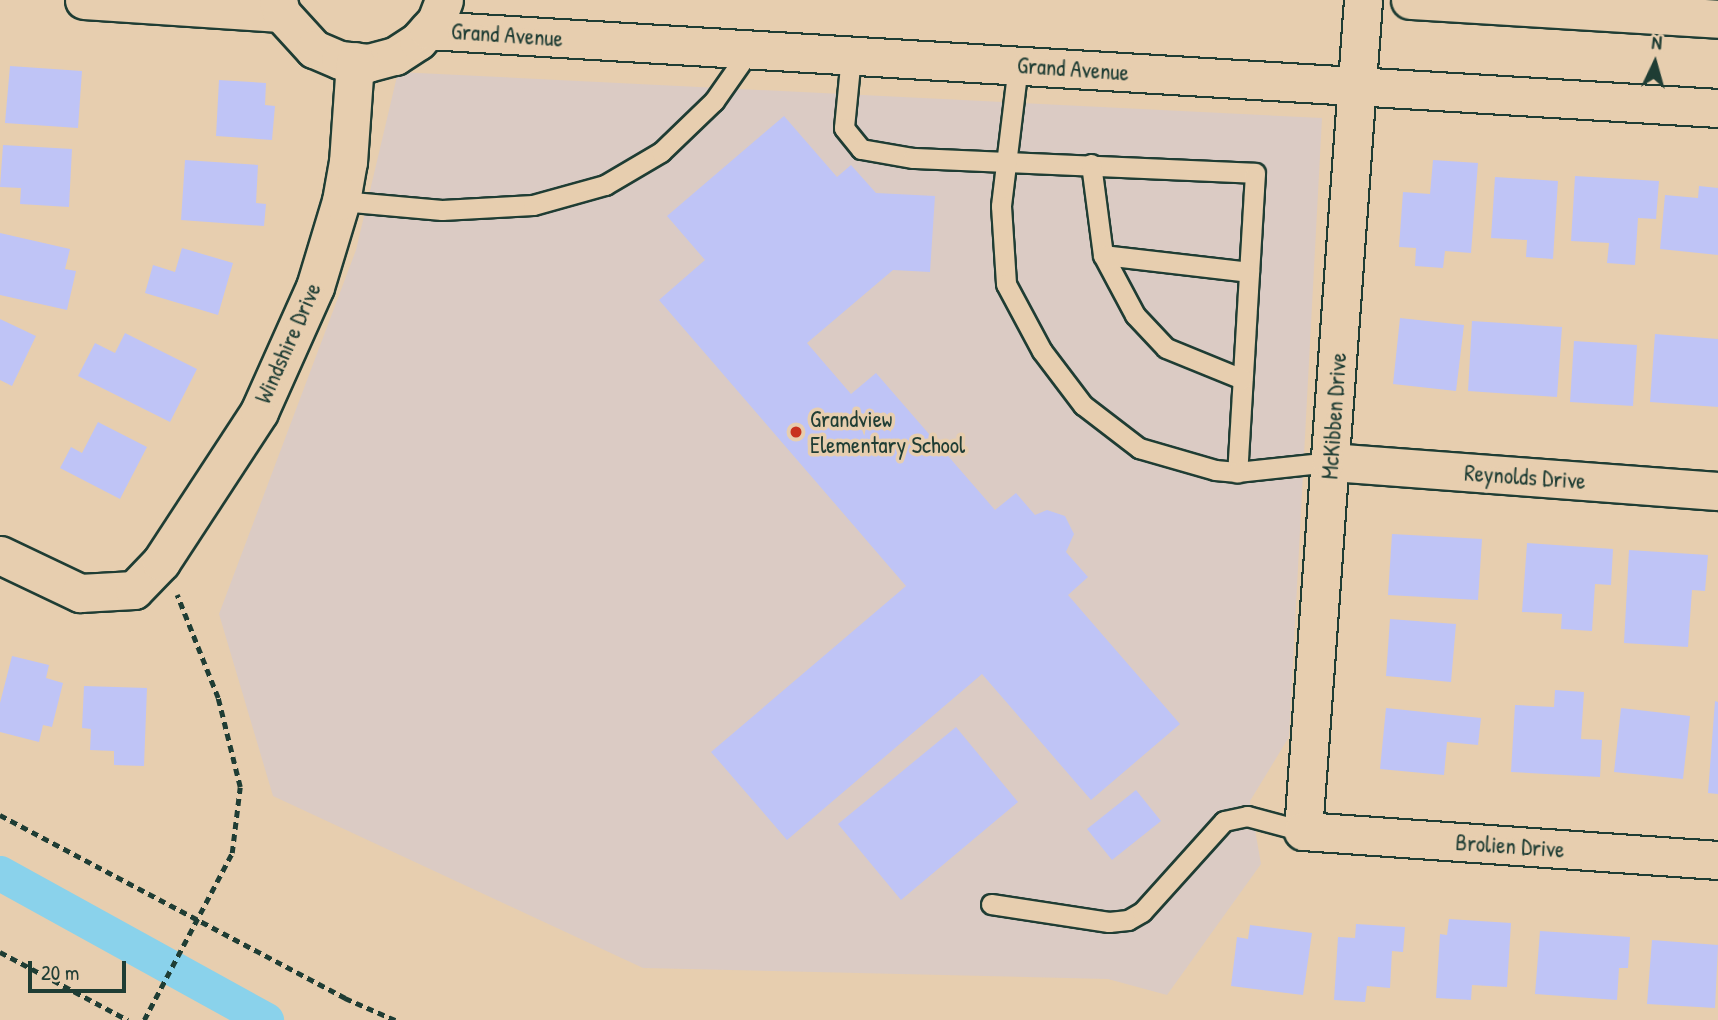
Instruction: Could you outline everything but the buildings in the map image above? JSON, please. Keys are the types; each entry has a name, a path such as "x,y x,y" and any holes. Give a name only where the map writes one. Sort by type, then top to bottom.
{"street":[{"path":"84,0 279,7 314,49 340,60 368,62 394,56 418,41 436,15"},
{"name":"McKibben Drive","path":"1303,831 1363,0"},
{"path":"1410,0 1718,19"},
{"name":"Grand Avenue","path":"436,15 749,51 1718,108"},
{"name":"Windshire Drive","path":"0,555 80,593 134,590 161,562 259,412 315,287 341,201 348,162 355,61"},
{"name":"Reynolds Drive","path":"1331,462 1718,491"},
{"name":"Brolien Drive","path":"1303,831 1718,860"}],"lane":[{"path":"341,201 442,210 533,205 605,185 661,152 713,102 749,51"},
{"path":"851,56 844,128 861,149 913,158 1007,160 1255,173 1237,472"},
{"path":"1018,65 1001,206 1006,284 1042,351 1083,405 1139,449 1215,470 1237,472 1331,462"},
{"path":"1091,164 1103,255 1136,315 1166,348 1242,379"},
{"path":"1103,255 1249,272"},
{"path":"991,904 1109,922 1128,919 1142,912 1224,821 1247,816 1303,831"}],"path":[{"path":"144,1020 232,853 240,787 218,698 189,618 161,562"},
{"path":"0,815 345,998 395,1020"},
{"path":"0,952 128,1020"}],"shaded area":[{"name":"Grandview Elementary School","path":"398,72 1322,118 1289,737 1250,801 1261,864 1167,995 1108,979 643,968 273,796 219,614 356,250"}],"waterway":[{"path":"0,873 266,1020"}],"place":[{"name":"Grandview Elementary School","path":"796,432"}]}
